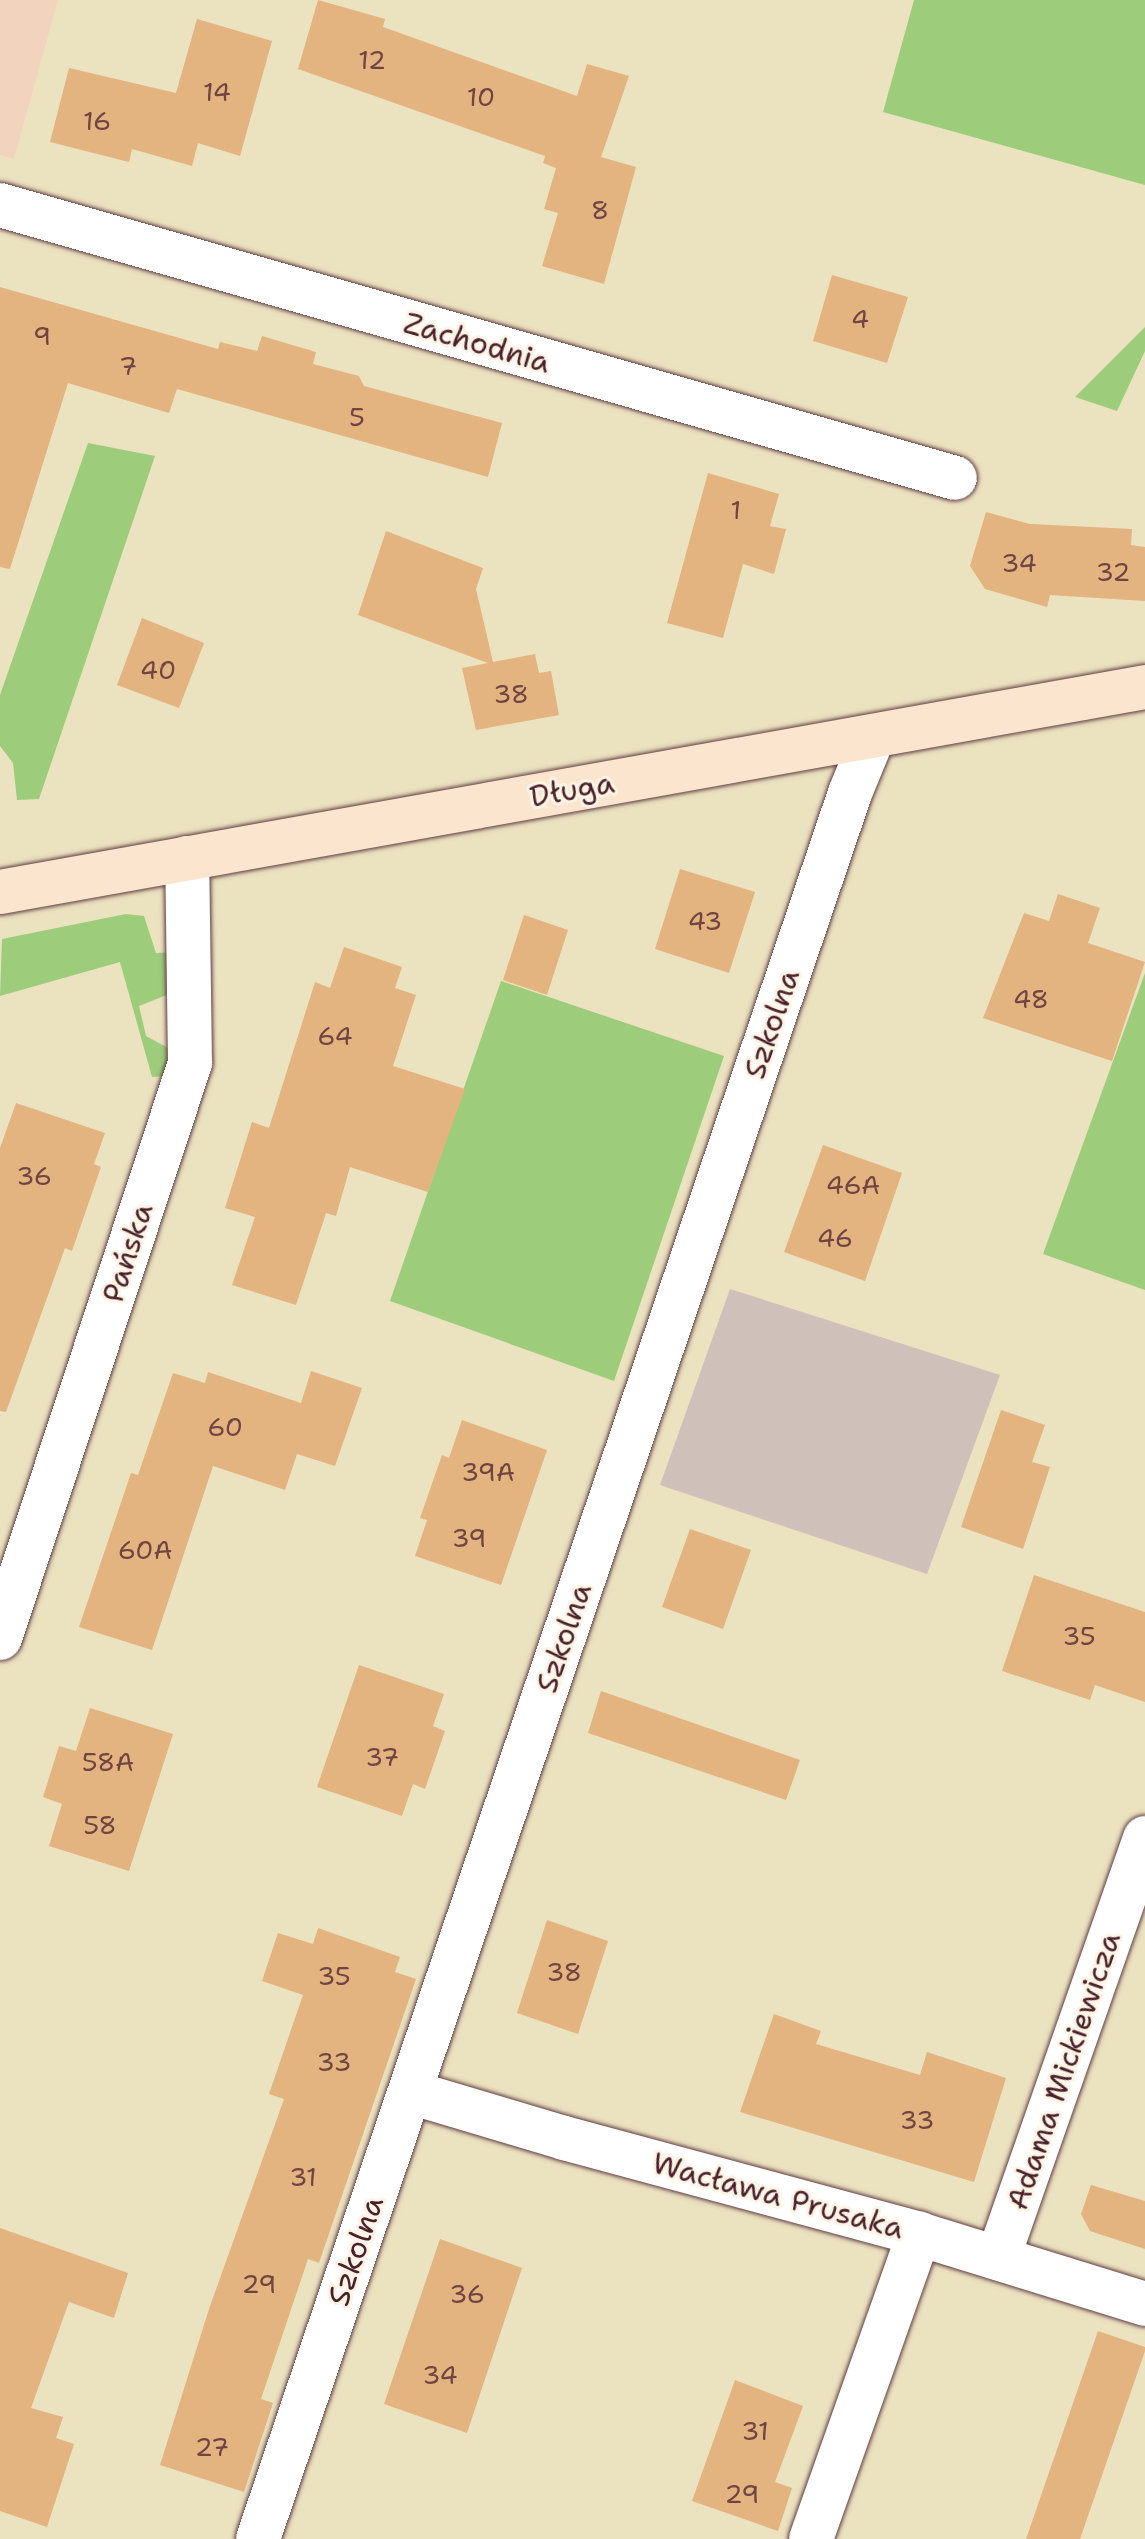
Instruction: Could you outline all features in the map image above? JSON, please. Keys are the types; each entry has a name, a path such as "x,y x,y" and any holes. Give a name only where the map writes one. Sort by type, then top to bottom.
{"street":[{"name":"Zachodnia","path":"0,205 955,478"},
{"name":"Długa","path":"0,892 1145,687"},
{"name":"Szkolna","path":"258,2539 845,808 873,737"},
{"name":"Pańska","path":"0,1638 190,1063 187,858"},
{"name":"Adama Mickiewicza","path":"998,2258 1145,1838"},
{"name":"Wacława Prusaka","path":"410,2092 564,2138 919,2234 1145,2304"},
{"path":"811,2539 919,2234"}],"shaded area":[{"path":"0,0 58,0 14,159 0,155"},
{"path":"730,1289 1000,1375 927,1574 660,1485"}],"green space":[{"path":"914,0 1145,0 1145,185 883,112"},
{"path":"1145,327 1145,351 1117,411 1075,397"},
{"path":"88,443 155,456 39,799 17,800 13,763 0,746 0,695"},
{"path":"126,914 144,916 156,953 174,952 169,994 139,1006 146,1036 170,1049 166,1076 152,1077 120,962 0,996 2,939"},
{"path":"1145,973 1145,1290 1043,1254"},
{"path":"501,981 724,1056 614,1381 390,1301"}],"building":[{"path":"318,0 385,19 383,27 577,96 587,64 629,76 601,157 636,167 604,284 542,266 558,213 544,209 556,168 543,163 545,156 298,69"},
{"path":"197,19 272,41 240,156 198,143 192,166 132,149 129,162 50,142 69,68 176,93"},
{"path":"832,275 908,297 887,363 813,341"},
{"path":"0,287 218,349 220,342 257,351 262,336 316,352 313,364 359,376 364,386 502,423 488,477 177,389 169,413 68,383 10,569 0,567"},
{"path":"708,473 779,494 770,526 786,529 774,574 743,564 723,638 667,623"},
{"path":"986,512 1030,524 1132,529 1131,545 1145,547 1145,601 1050,595 1047,607 985,589 970,566"},
{"path":"386,531 483,568 476,589 493,662 535,654 539,673 551,671 559,715 476,730 462,668 488,663 358,615"},
{"path":"142,618 204,643 179,708 117,685"},
{"path":"680,869 755,892 729,973 655,949"},
{"path":"1058,894 1100,908 1088,943 1145,962 1112,1061 983,1018 1024,913 1049,921"},
{"path":"524,915 568,930 547,995 503,980"},
{"path":"344,947 402,967 395,988 416,995 393,1066 465,1089 428,1192 350,1167 336,1216 326,1213 296,1305 232,1285 255,1217 225,1208 252,1122 269,1128 315,982 330,988"},
{"path":"16,1103 105,1133 94,1164 101,1167 72,1251 65,1248 6,1412 0,1411 0,1148"},
{"path":"823,1145 902,1173 865,1281 784,1252"},
{"path":"311,1371 362,1388 335,1466 297,1454 285,1490 213,1466 152,1650 79,1627 131,1473 138,1475 173,1373 205,1383 208,1372 301,1403"},
{"path":"1001,1410 1045,1425 1032,1462 1050,1467 1023,1549 961,1527"},
{"path":"462,1420 547,1450 501,1585 415,1556 427,1520 420,1518 442,1455 449,1458"},
{"path":"690,1529 751,1550 723,1629 662,1607"},
{"path":"1034,1575 1145,1612 1145,1702 1095,1685 1090,1700 1002,1671"},
{"path":"359,1665 444,1694 433,1726 445,1731 425,1789 413,1784 402,1816 317,1787"},
{"path":"601,1691 800,1760 786,1800 588,1733"},
{"path":"90,1708 173,1734 129,1871 49,1846 62,1804 43,1797 59,1746 76,1751"},
{"path":"547,1920 608,1941 578,2034 517,2013"},
{"path":"318,1928 400,1957 395,1972 416,1979 319,2263 308,2259 261,2399 273,2403 244,2492 160,2465 209,2309 284,2099 269,2094 303,1995 262,1981 278,1933 313,1944"},
{"path":"774,2014 821,2031 816,2044 920,2075 927,2052 1006,2078 974,2182 740,2112"},
{"path":"1091,2185 1145,2201 1145,2249 1090,2231 1081,2214"},
{"path":"0,2228 128,2273 114,2318 69,2302 31,2408 63,2417 56,2438 74,2444 47,2527 0,2511"},
{"path":"440,2239 522,2268 467,2433 384,2404"},
{"path":"1098,2331 1145,2347 1145,2351 1080,2539 1026,2539"},
{"path":"735,2380 803,2406 775,2482 792,2488 778,2531 692,2501"}]}
